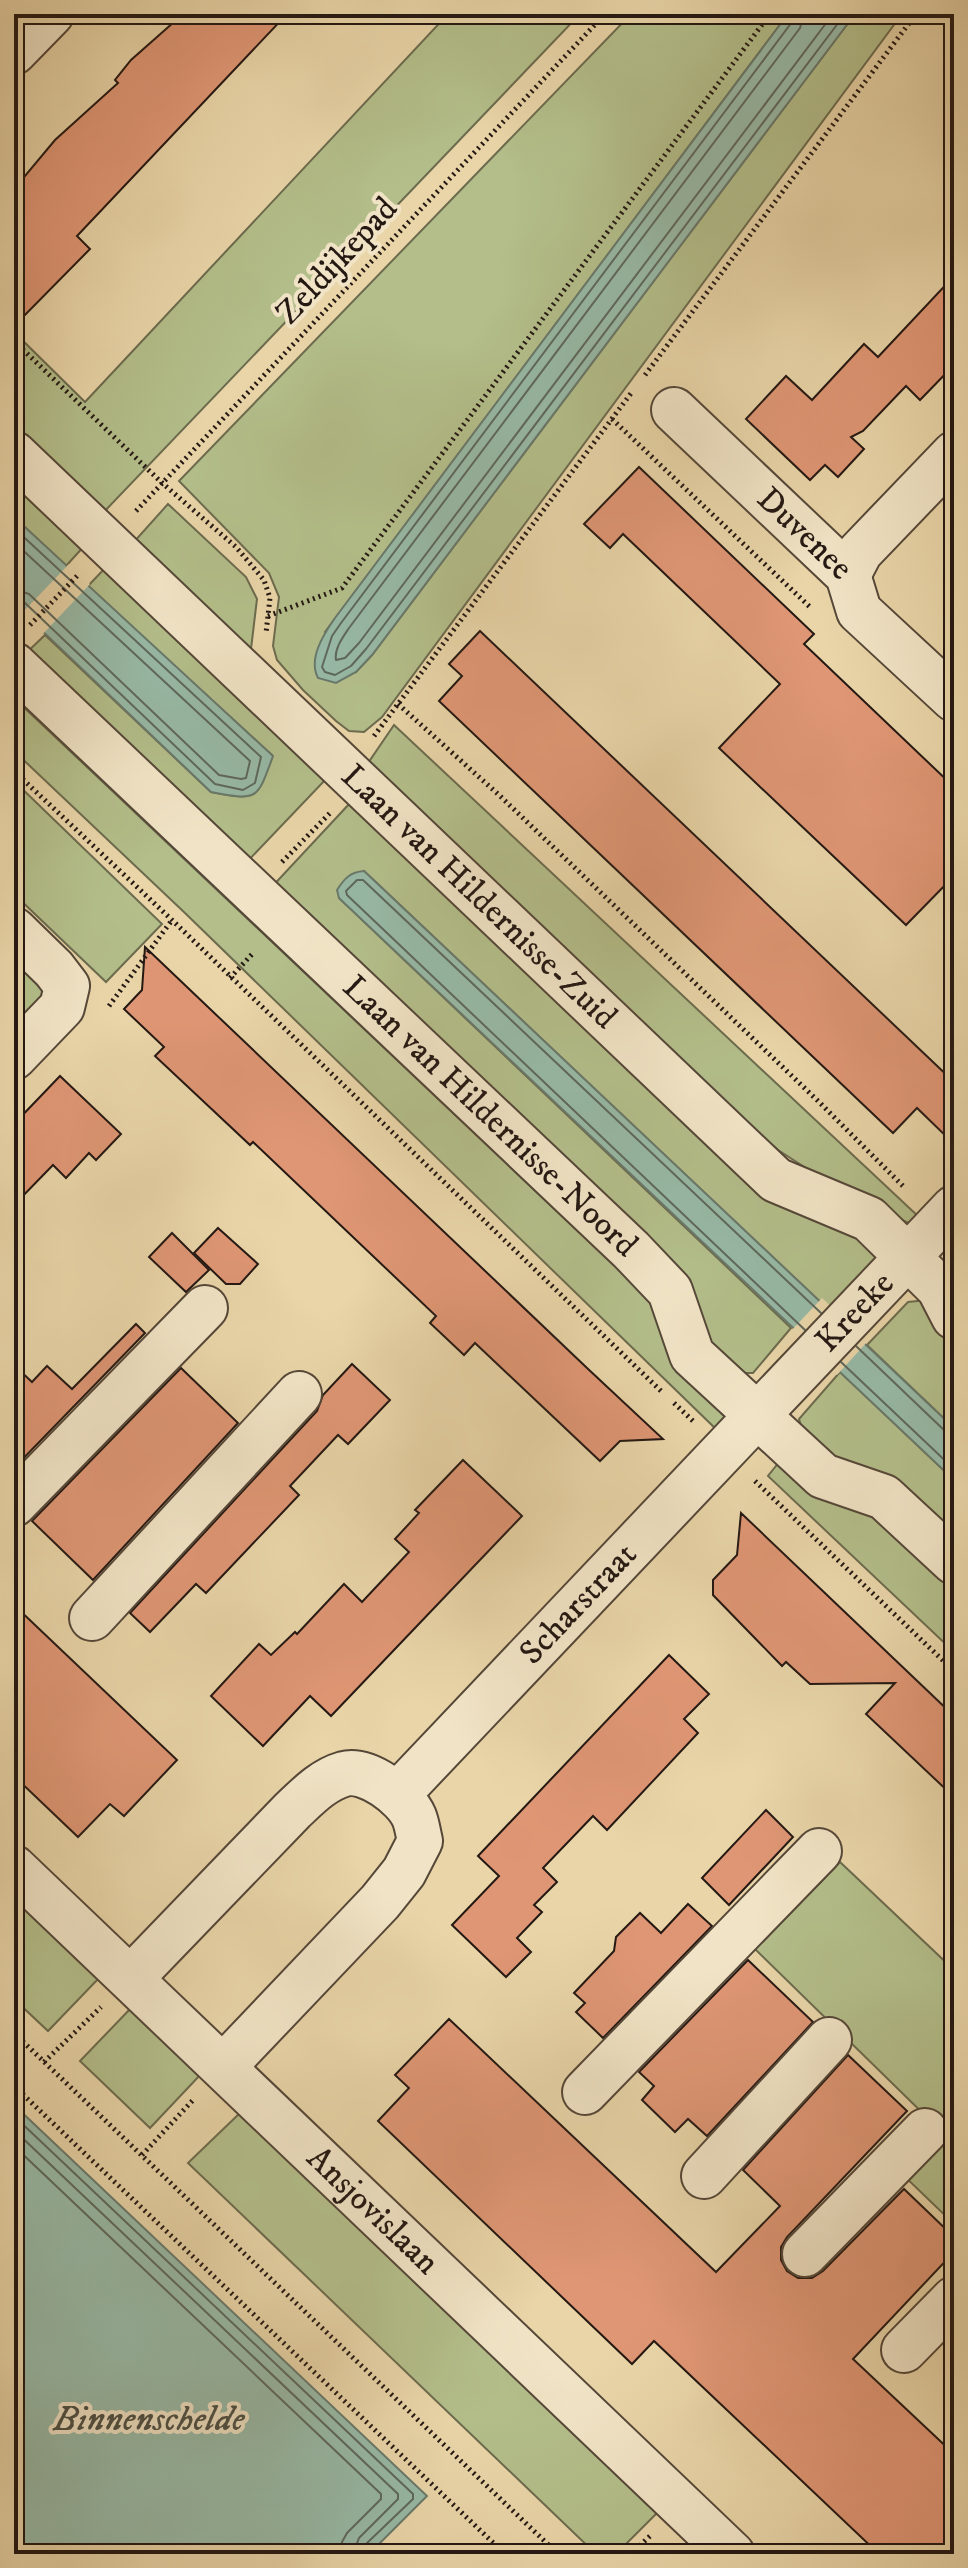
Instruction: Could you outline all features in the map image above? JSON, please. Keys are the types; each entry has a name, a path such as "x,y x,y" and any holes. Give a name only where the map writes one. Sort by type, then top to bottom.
{"street":[{"path":"14,52 51,14"},
{"name":"Duvenee","path":"674,410 848,575 859,611 954,699"},
{"name":"Laan van Hildernisse-Zuid","path":"14,454 96,556 360,783 776,1180 869,1219 939,1288 954,1317"},
{"path":"848,575 860,552 954,454"},
{"name":"Laan van Hildernisse-Noord","path":"19,648 253,892 670,1291 692,1355 823,1476 884,1497 954,1562"},
{"path":"14,930 67,986 62,1007 14,1057"},
{"name":"Kreeke","path":"756,1414 947,1216"},
{"path":"14,1504 205,1308"},
{"path":"92,1618 299,1394"},
{"name":"Scharstraat","path":"398,1794 756,1414"},
{"path":"131,1978 320,1785 346,1773 371,1778 398,1794 413,1815 420,1841 404,1872 380,1902 223,2067"},
{"path":"585,2092 819,1851"},
{"name":"Ansjovislaan","path":"14,1868 732,2554"},
{"path":"704,2176 829,2040"},
{"path":"805,2254 925,2131"},
{"path":"904,2350 954,2299"}],"path":[{"name":"Zeldijkepad","path":"19,648 161,482 605,14"},
{"path":"268,616 342,588 770,14"},
{"path":"14,341 161,482 236,547 264,580 270,598 265,640"},
{"path":"612,419 816,613"},
{"path":"398,704 499,795 817,1100 947,1216"},
{"path":"14,771 954,1671"},
{"path":"253,892 360,783"},
{"path":"62,1007 97,1022 172,920"},
{"path":"44,2062 131,1978"},
{"path":"14,2033 558,2554"},
{"path":"142,2155 223,2067"},
{"path":"14,2086 505,2554"}],"green space":[{"path":"448,14 580,14 101,515 14,433 14,332 85,402"},
{"path":"631,14 788,14 325,632 356,672 372,655 855,14 902,14 382,717 364,732 349,731 303,690 277,660 273,646 279,597 269,573 179,481"},
{"path":"14,478 86,544 66,566 14,517"},
{"path":"168,504 246,577 257,599 250,657 133,543"},
{"path":"108,565 327,778 242,867 22,657 45,635 211,792 247,796 259,789 272,755 87,587"},
{"path":"14,698 637,1287 657,1310 694,1385 729,1420 718,1431 14,751"},
{"path":"394,725 920,1218 912,1225 823,1179 778,1150 729,1109 366,766"},
{"path":"14,781 162,924 106,982 14,894"},
{"path":"351,802 889,1254 832,1313 364,871 339,898 791,1328 753,1373 731,1373 268,891"},
{"path":"14,960 50,993 14,1031"},
{"path":"927,1300 954,1356 954,1428 867,1345 908,1302"},
{"path":"840,1372 954,1480 954,1540 830,1455 807,1445 799,1419"},
{"path":"780,1461 887,1513 954,1578 954,1652 768,1476"},
{"path":"840,1862 954,1970 954,2224 901,2173 940,2130 755,1949"},
{"path":"14,1895 100,1977 48,2031 14,1999"},
{"path":"132,2007 202,2073 150,2128 80,2061"},
{"path":"240,2113 661,2509 616,2554 596,2554 188,2163"}],"water":[{"path":"788,14 855,14 372,655 356,672 336,683 318,678 316,655 335,618"},
{"path":"14,517 273,756 254,794 238,796 211,792 14,604"},
{"path":"364,871 954,1428 954,1480 339,898 337,890 345,879"},
{"name":"Binnenschelde","path":"14,2105 427,2496 369,2554 14,2554"}],"pier":[{"path":"69,564 90,584 41,636 20,615"},
{"path":"822,1298 868,1341 837,1375 790,1332"}],"building":[{"path":"183,14 287,14 77,236 90,249 14,326 14,189 55,140 118,83 115,80 131,60"},
{"path":"954,276 954,365 920,400 906,386 863,431 851,437 864,449 838,477 825,465 810,480 746,419 786,376 812,400 864,344 878,357"},
{"path":"639,467 814,634 804,644 954,787 954,876 906,925 719,748 780,684 623,534 610,548 584,524"},
{"path":"480,631 954,1082 954,1144 917,1108 893,1133 439,701 462,676 449,664"},
{"path":"145,947 663,1439 620,1441 600,1461 475,1343 464,1355 430,1323 436,1316 253,1142 250,1145 155,1056 164,1047 124,1009 142,990"},
{"path":"60,1076 121,1134 96,1160 89,1153 66,1178 53,1165 14,1205 14,1124"},
{"path":"218,1228 258,1264 240,1284 226,1284 194,1253"},
{"path":"172,1233 209,1270 186,1292 149,1257"},
{"path":"136,1324 145,1333 14,1468 14,1365 32,1382 47,1366 72,1389"},
{"path":"352,1364 390,1400 348,1444 338,1435 290,1486 299,1495 206,1593 196,1584 150,1632 130,1613 317,1411 323,1395"},
{"path":"181,1368 238,1423 93,1580 32,1521"},
{"path":"463,1460 522,1516 331,1716 310,1696 263,1746 211,1696 259,1644 271,1655 295,1632 297,1634 344,1584 362,1602 409,1552 395,1539 419,1513 415,1510"},
{"path":"741,1513 954,1716 954,1797 866,1714 895,1683 810,1684 786,1662 782,1666 713,1595 713,1580 737,1555"},
{"path":"14,1605 177,1760 124,1816 110,1804 78,1837 14,1776"},
{"path":"669,1655 709,1694 684,1719 698,1733 607,1830 593,1816 543,1868 557,1882 534,1905 542,1912 517,1938 531,1952 506,1977 452,1925 499,1876 478,1856"},
{"path":"766,1810 793,1837 729,1905 702,1878"},
{"path":"688,1904 712,1926 603,2038 576,2012 585,2003 574,1993 614,1951 616,1937 640,1913 661,1933"},
{"path":"748,1960 813,2022 707,2136 688,2119 675,2132 642,2100 654,2086 639,2072"},
{"path":"449,2019 716,2272 780,2206 743,2170 848,2055 907,2111 787,2237 781,2247 781,2260 787,2271 798,2278 812,2278 823,2271 904,2189 954,2237 954,2252 853,2359 954,2454 954,2554 879,2554 654,2341 632,2364 378,2121 409,2088 395,2075"}]}
